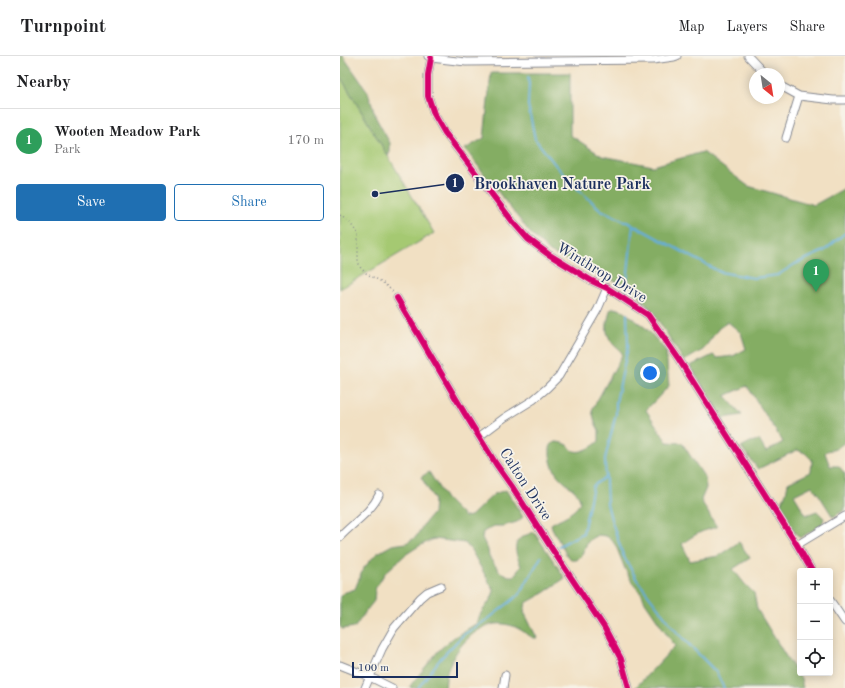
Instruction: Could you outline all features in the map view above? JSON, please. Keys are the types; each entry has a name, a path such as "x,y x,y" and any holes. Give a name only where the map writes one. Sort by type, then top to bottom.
{"street":[{"path":"429,57 466,62 653,60 677,56"},
{"path":"748,56 759,68"},
{"name":"Winthrop Drive","path":"429,57 428,96 434,114 445,133 513,222 528,239 548,254 592,281 607,288 648,315 680,362 810,568"},
{"path":"785,88 799,96 845,100"},
{"path":"786,138 799,96"},
{"path":"480,436 504,418 533,400 559,376 598,309 607,288"},
{"name":"Calton Drive","path":"397,298 496,464 604,627 621,659 627,687"},
{"path":"340,536 371,508 379,495"},
{"path":"797,545 845,516"},
{"path":"365,688 382,649 398,623 420,598 427,592 441,586"},
{"path":"833,604 845,622"},
{"path":"340,665 392,688"},
{"path":"503,688 505,675"}],"path":[{"path":"340,215 350,223 358,234 358,260 360,267 367,274 390,288 397,298"}],"green space":[{"path":"340,56 343,56 368,92 376,118 390,143 390,152 388,156 340,76"},
{"path":"491,73 570,73 570,135 602,156 653,166 703,152 748,186 814,205 845,188 845,442 836,449 825,453 830,466 839,466 845,474 845,510 833,517 812,486 794,495 806,515 817,511 824,518 822,525 800,538 792,529 781,504 786,493 788,483 811,472 812,460 805,453 797,450 758,469 741,447 750,442 759,440 766,452 783,442 747,386 725,396 742,415 723,418 690,366 713,355 717,358 733,356 746,349 741,333 728,322 719,328 703,350 684,361 660,323 631,285 601,276 550,252 532,235 465,149 484,138"},
{"path":"340,76 434,233 340,289"},
{"path":"614,308 622,310 647,329 666,351 669,386 646,410 667,442 682,443 705,478 706,488 701,500 717,527 698,533 682,544 690,561 718,556 739,542 750,558 733,569 754,593 757,609 797,672 797,676 801,678 803,688 635,688 675,646 645,602 641,593 633,584 616,546 611,539 606,536 598,535 592,538 587,543 582,555 577,560 572,560 567,556 552,528 551,524 571,513 578,506 580,501 577,493 558,476 554,470 550,458 550,447 553,443 558,442 568,445 572,450 583,451 599,441 599,430 595,423 592,410 622,353 613,344 608,335 607,324 610,310"},
{"path":"429,472 446,499 464,517 471,516 494,494 506,490 523,517 517,522 503,526 494,526 483,532 482,538 488,550 489,557 500,572 509,576 514,576 521,566 516,551 517,543 522,537 534,532 565,578 526,603 524,612 537,638 533,638 518,628 509,625 490,625 482,628 466,640 454,656 446,676 445,688 411,688 410,686 439,650 453,638 477,623 481,613 491,599 494,591 471,550 465,543 434,539 405,555 385,573 375,589 374,601 355,627 342,629 340,626 340,597 343,593 355,589 363,569 376,554 392,545 406,543 416,537 423,525 433,513 434,499 421,477"}],"waterway":[{"path":"528,77 528,105 535,139 557,167 579,190 601,210 633,225 720,272 754,278 778,275 795,264 824,251 845,233"},
{"path":"626,291 633,225"},
{"path":"627,314 628,347 616,402 616,414 605,459 607,504 623,555 637,580 676,631 716,672 724,688"},
{"path":"559,546 583,533 593,486 605,477"},
{"path":"418,688 441,658 463,635 488,619 519,595 541,557"}],"cycle path":[{"path":"431,58 428,75 428,96 434,114 445,133 513,222 528,239 548,254 592,281 607,288 648,315 678,358 810,568"},
{"path":"397,298 496,464 604,627 621,659 629,688"}],"place":[{"name":"Brookhaven Nature Park","path":"375,194"},
{"name":"Wooten Meadow Park","path":"816,292"}]}
